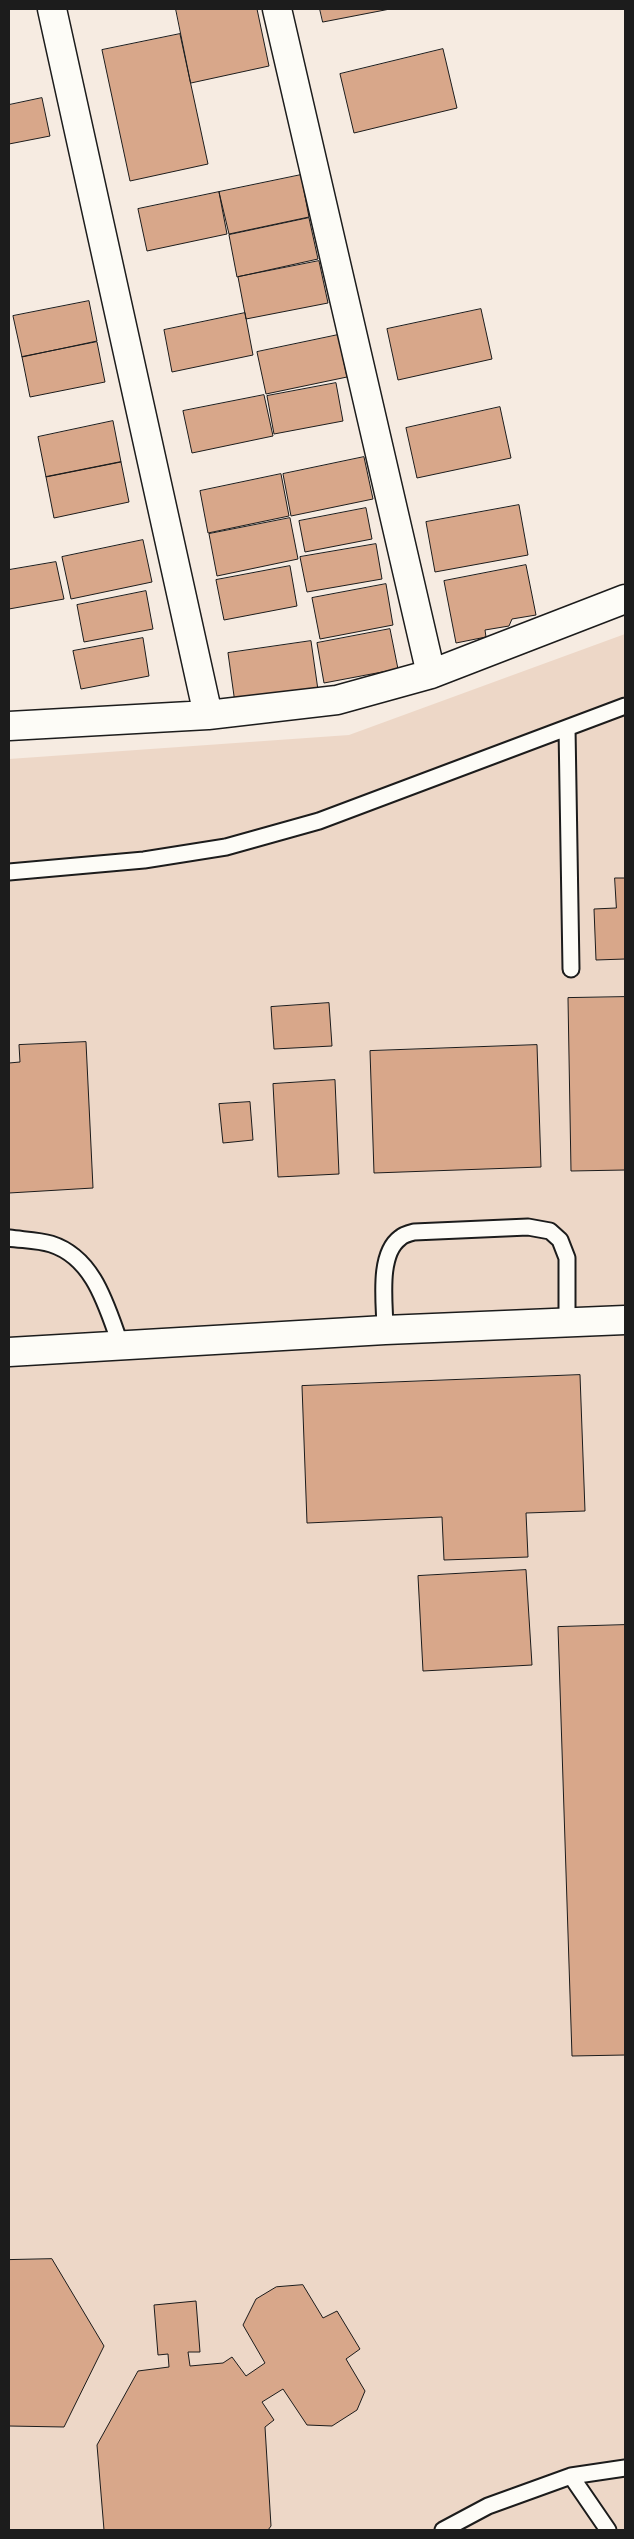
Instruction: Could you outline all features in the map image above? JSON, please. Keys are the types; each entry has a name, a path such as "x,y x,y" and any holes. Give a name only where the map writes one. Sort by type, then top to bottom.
{"street":[{"path":"52,9 208,715"},
{"path":"276,9 431,674"},
{"path":"9,726 208,715 336,700 431,674 625,599"},
{"path":"9,1352 385,1330 625,1320"}],"lane":[{"path":"9,872 144,860 226,847 319,821 625,706"},
{"path":"568,728 571,969"},
{"path":"385,1330 384,1271 390,1252 399,1238 414,1232 528,1227 550,1231 560,1240 567,1258 567,1323"},
{"path":"9,1238 52,1244 76,1259 98,1284 121,1346"},
{"path":"443,2530 488,2506 571,2476 625,2468"},
{"path":"571,2476 608,2530"}],"shaded area":[{"path":"625,634 625,2530 9,2530 9,759 349,735"}],"building":[{"path":"176,9 257,9 269,66 191,83"},
{"path":"320,9 390,9 323,22"},
{"path":"180,34 208,164 130,181 102,50"},
{"path":"443,49 457,108 354,133 340,74"},
{"path":"42,98 50,136 9,144 9,105"},
{"path":"301,175 309,217 229,234 219,192"},
{"path":"219,192 227,234 147,251 138,209"},
{"path":"309,218 318,259 237,277 229,235"},
{"path":"319,261 328,303 246,319 238,277"},
{"path":"89,301 97,341 22,357 13,316"},
{"path":"481,309 492,359 398,380 387,329"},
{"path":"245,313 253,355 172,372 164,330"},
{"path":"338,335 347,377 266,394 257,352"},
{"path":"97,342 105,382 30,397 22,357"},
{"path":"336,383 343,421 274,434 267,396"},
{"path":"264,395 273,436 192,453 183,411"},
{"path":"500,407 511,458 417,478 406,428"},
{"path":"113,421 121,462 46,477 38,437"},
{"path":"364,457 373,499 291,516 283,474"},
{"path":"121,462 129,502 54,518 46,477"},
{"path":"281,474 289,516 208,533 200,491"},
{"path":"519,505 528,555 435,572 426,522"},
{"path":"366,508 372,539 305,552 299,521"},
{"path":"290,518 298,559 217,576 209,534"},
{"path":"143,540 152,582 71,599 62,557"},
{"path":"376,544 382,579 307,592 300,557"},
{"path":"56,562 64,599 9,609 9,570"},
{"path":"526,565 536,615 512,619 509,626 485,630 486,637 456,643 444,581"},
{"path":"290,566 297,606 224,620 216,580"},
{"path":"386,584 393,625 320,639 312,598"},
{"path":"146,591 153,629 84,642 77,605"},
{"path":"390,629 398,669 324,683 317,643"},
{"path":"143,638 149,676 81,689 73,651"},
{"path":"311,641 318,690 235,703 228,653"},
{"path":"615,878 625,878 625,959 596,960 594,909 616,908"},
{"path":"625,997 625,1170 571,1171 568,998"},
{"path":"329,1003 332,1046 274,1049 271,1007"},
{"path":"86,1042 93,1188 9,1193 9,1063 20,1062 19,1045"},
{"path":"537,1045 541,1167 374,1173 370,1051"},
{"path":"335,1080 339,1174 278,1177 273,1084"},
{"path":"250,1102 253,1140 223,1143 219,1104"},
{"path":"580,1375 585,1511 526,1513 528,1557 444,1560 442,1517 307,1523 302,1386"},
{"path":"526,1570 532,1665 423,1671 418,1576"},
{"path":"625,1625 625,2055 572,2056 558,1627"},
{"path":"52,2259 104,2346 64,2427 9,2426 9,2260"},
{"path":"303,2285 323,2318 337,2311 360,2349 346,2359 365,2391 357,2410 332,2426 307,2425 283,2389 262,2402 274,2420 265,2427 271,2526 268,2530 104,2530 97,2445 138,2371 169,2367 168,2354 158,2355 154,2305 196,2301 200,2352 188,2352 190,2366 223,2363 232,2357 246,2376 265,2363 243,2325 256,2299 276,2287"}]}
